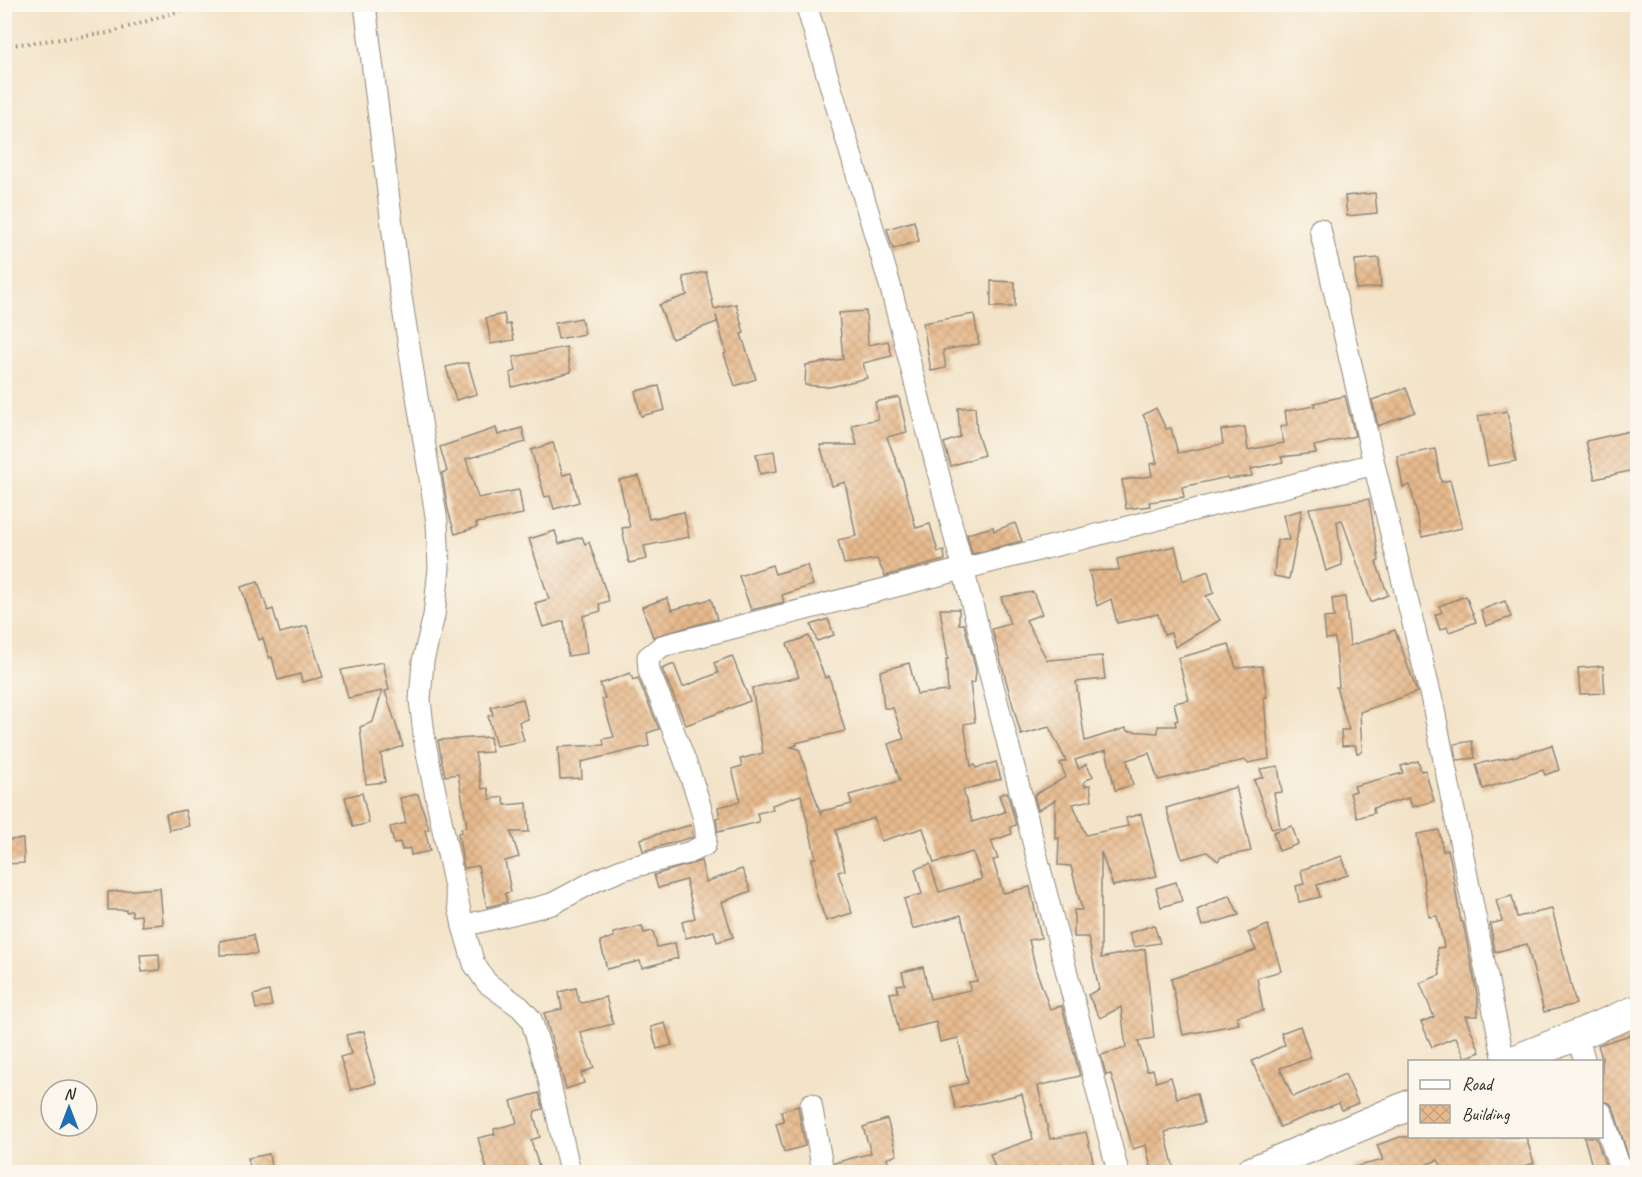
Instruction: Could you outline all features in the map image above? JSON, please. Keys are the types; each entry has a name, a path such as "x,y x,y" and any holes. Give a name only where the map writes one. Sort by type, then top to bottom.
{"main road":[{"path":"1521,1060 1581,1048 1638,1010"},
{"path":"1251,1173 1408,1106"}],"street":[{"path":"366,4 400,290 437,522 439,568 434,616 423,661 420,700 425,743 463,926 474,964 487,983 520,1007 531,1019 545,1062 570,1173"},
{"path":"806,4 890,285 1118,1173"},
{"path":"1320,229 1433,705 1504,1060"},
{"path":"463,926 552,904 595,881 624,869 688,853 705,845 706,829 694,789 649,671 648,657 652,652 678,640 1374,464"},
{"path":"811,1104 823,1173"},
{"path":"1603,1116 1621,1173"}],"path":[{"path":"4,46 109,33 201,4"}],"building":[{"path":"1375,193 1377,213 1347,216 1345,196"},
{"path":"914,221 919,241 893,249 887,229"},
{"path":"1379,258 1381,287 1356,289 1355,260"},
{"path":"706,272 714,309 736,304 744,333 741,334 756,379 735,386 724,354 726,353 716,315 717,322 672,339 659,305 687,295 683,277"},
{"path":"991,281 1015,282 1015,307 991,307"},
{"path":"866,311 868,345 888,341 892,356 863,363 867,378 830,387 805,385 806,365 843,359 839,313"},
{"path":"504,314 506,325 510,324 514,340 491,344 486,318"},
{"path":"974,314 979,344 943,350 946,368 931,371 923,323"},
{"path":"581,318 585,334 558,339 555,323"},
{"path":"566,347 571,372 512,387 510,373 516,371 513,357"},
{"path":"468,363 477,394 456,400 446,367"},
{"path":"659,386 665,410 641,416 635,391"},
{"path":"1406,388 1415,412 1378,426 1372,400"},
{"path":"1345,396 1355,436 1314,446 1316,453 1281,457 1283,462 1251,469 1252,476 1228,479 1227,477 1182,487 1184,497 1149,502 1150,506 1126,509 1122,480 1152,476 1150,464 1157,463 1148,425 1143,415 1156,408 1166,429 1171,428 1178,453 1223,444 1221,430 1245,427 1248,450 1284,443 1280,427 1287,425 1285,411 1315,406 1314,403"},
{"path":"899,397 907,432 887,437 903,480 916,528 930,524 938,552 944,551 945,560 885,576 877,559 844,564 838,540 856,536 845,482 832,486 820,445 857,445 852,425 878,419 875,402"},
{"path":"975,407 977,433 984,455 951,466 944,443 960,437 958,408"},
{"path":"1507,411 1516,461 1488,466 1478,416"},
{"path":"496,428 498,435 522,428 526,442 466,459 478,498 519,490 523,514 476,523 477,527 455,534 448,510 442,473 447,471 440,447"},
{"path":"1638,429 1638,469 1595,479 1586,441"},
{"path":"553,443 563,475 571,473 579,502 554,509 550,496 545,497 531,450"},
{"path":"1435,449 1441,482 1450,480 1462,528 1422,537 1410,485 1403,487 1397,456"},
{"path":"774,451 777,471 760,474 756,454"},
{"path":"639,476 649,519 684,512 689,537 644,546 647,559 629,563 622,528 630,527 619,480"},
{"path":"1369,499 1379,561 1376,562 1388,595 1371,602 1342,520 1337,521 1342,565 1326,571 1309,508"},
{"path":"1302,510 1289,579 1274,576 1277,540 1289,540 1283,515"},
{"path":"1015,523 1022,541 972,554 967,534 993,527 994,531"},
{"path":"555,531 559,544 582,537 585,544 589,542 609,601 599,604 601,611 583,616 587,653 568,656 564,621 543,627 535,603 549,599 529,539"},
{"path":"1175,546 1183,581 1208,571 1214,593 1206,596 1220,620 1175,647 1171,633 1164,635 1158,614 1117,623 1111,599 1097,606 1089,571 1119,570 1117,559"},
{"path":"772,565 775,574 807,565 813,585 782,595 784,602 751,610 739,576"},
{"path":"258,582 268,611 273,609 280,633 307,626 323,677 302,682 300,674 278,680 272,657 269,658 263,638 259,640 241,587"},
{"path":"1033,592 1042,614 1026,620 1047,660 1102,656 1105,679 1076,682 1085,741 1126,728 1127,731 1158,733 1158,726 1176,726 1175,721 1178,720 1174,703 1189,700 1178,658 1229,644 1236,668 1262,666 1267,697 1264,697 1269,759 1248,763 1245,760 1158,780 1149,753 1127,760 1133,785 1115,790 1106,750 1075,760 1079,769 1086,764 1093,776 1084,782 1085,786 1090,785 1092,800 1073,804 1086,835 1128,826 1126,818 1141,814 1157,876 1113,886 1101,852 1101,958 1145,949 1154,1038 1138,1041 1147,1071 1153,1069 1156,1082 1171,1077 1177,1098 1197,1093 1204,1123 1165,1132 1175,1173 1152,1173 1146,1145 1133,1149 1111,1074 1106,1075 1101,1055 1126,1048 1121,1007 1100,1018 1088,995 1099,989 1088,937 1074,937 1074,910 1082,910 1071,866 1058,865 1059,838 1055,839 1055,800 1038,810 1034,795 1066,777 1060,763 1066,761 1049,727 1021,735 992,629 1010,624 1001,597"},
{"path":"1466,596 1476,622 1449,632 1447,627 1440,630 1435,615 1442,612 1439,606"},
{"path":"1345,597 1350,646 1395,630 1417,692 1360,712 1362,752 1357,753 1355,745 1342,746 1341,730 1349,730 1336,687 1339,687 1335,638 1326,639 1324,618 1334,617 1332,599"},
{"path":"667,598 672,610 711,599 717,619 653,637 642,607"},
{"path":"1505,601 1511,617 1486,626 1481,610"},
{"path":"940,609 959,609 959,624 964,624 976,670 975,682 970,683 975,722 964,724 971,766 975,765 976,768 996,762 1001,779 963,790 972,822 1005,812 999,795 1007,792 1016,825 1010,827 1012,834 991,841 998,859 993,860 1003,893 1030,887 1041,938 1029,940 1036,970 1050,1009 1062,1006 1080,1076 1038,1086 1050,1139 1086,1132 1096,1173 997,1173 990,1154 1033,1139 1022,1094 956,1109 950,1087 968,1083 958,1038 940,1042 936,1022 899,1031 890,993 898,992 897,985 905,984 902,972 923,967 930,999 970,990 969,982 977,981 961,915 913,929 904,899 922,894 915,869 930,864 939,892 982,879 973,852 934,863 923,828 881,841 874,818 836,830 845,870 838,872 852,913 826,921 816,893 812,858 816,858 801,795 772,805 773,810 757,813 759,822 718,832 716,818 720,817 718,807 739,802 740,799 732,769 742,766 740,759 763,753 752,688 799,677 787,644 809,636 825,678 829,676 845,731 796,743 797,745 791,747 799,749 821,815 822,811 852,804 849,795 900,781 888,744 904,739 893,708 884,708 880,671 909,663 917,694 948,691 946,659 948,659"},
{"path":"828,619 834,635 817,641 811,625"},
{"path":"732,656 750,701 686,725 662,669 674,664 683,687 718,673 714,663"},
{"path":"383,662 389,690 385,691 403,746 381,754 385,782 366,784 360,727 373,722 382,691 348,698 341,670"},
{"path":"1603,666 1605,693 1580,694 1578,668"},
{"path":"630,673 633,680 638,678 659,729 647,733 649,746 581,762 582,778 560,779 558,747 604,745 603,739 614,737 602,699 605,698 600,684"},
{"path":"523,699 528,719 519,722 524,741 496,746 488,716 493,715 491,707"},
{"path":"490,737 492,752 475,753 482,789 488,788 490,799 503,797 505,805 527,803 529,832 511,832 519,857 505,861 511,892 505,893 507,902 487,907 478,866 464,868 458,833 462,832 461,828 467,827 458,774 445,776 438,740"},
{"path":"1472,741 1475,758 1457,760 1454,744"},
{"path":"1552,745 1559,770 1545,775 1543,770 1483,789 1476,764 1512,757"},
{"path":"1418,761 1421,771 1425,770 1434,801 1412,807 1409,798 1373,808 1374,813 1357,818 1350,793 1356,791 1354,786 1403,773 1401,766"},
{"path":"1278,766 1282,792 1274,793 1280,827 1272,829 1254,780 1263,777 1260,769"},
{"path":"1236,787 1251,851 1221,857 1218,861 1207,852 1182,859 1166,808"},
{"path":"362,793 369,823 353,827 345,797"},
{"path":"418,794 429,829 425,830 430,851 411,855 410,848 402,850 400,842 394,844 390,827 406,823 400,798"},
{"path":"185,810 189,826 169,830 166,814"},
{"path":"691,825 693,837 643,851 640,839"},
{"path":"1292,826 1298,844 1279,851 1273,832"},
{"path":"1439,830 1443,851 1448,850 1450,858 1478,999 1478,1016 1465,1016 1480,1052 1465,1058 1456,1037 1432,1047 1421,1022 1434,1017 1420,983 1440,975 1437,948 1444,947 1437,916 1429,917 1417,834"},
{"path":"23,839 24,863 4,864 4,840"},
{"path":"1342,856 1348,875 1317,885 1320,897 1299,902 1296,886 1304,884 1301,870"},
{"path":"701,861 706,882 742,869 751,891 722,902 733,937 717,942 714,931 686,938 682,922 695,918 686,880 658,888 654,875"},
{"path":"1176,882 1182,901 1161,907 1156,888"},
{"path":"160,888 163,924 142,926 141,915 132,916 132,911 126,912 126,910 108,910 108,892"},
{"path":"1230,895 1239,915 1202,926 1197,910"},
{"path":"1512,896 1517,917 1552,909 1576,1004 1544,1012 1527,944 1495,952 1490,924 1502,921 1496,900"},
{"path":"1154,925 1160,943 1134,947 1129,933"},
{"path":"1268,925 1281,971 1257,978 1263,1011 1237,1016 1239,1024 1183,1035 1171,979 1256,950 1248,933"},
{"path":"642,926 644,933 653,931 657,947 675,943 678,958 642,968 640,961 607,969 600,941 614,937 613,933"},
{"path":"253,935 257,954 220,955 220,941"},
{"path":"159,954 160,970 142,972 140,955"},
{"path":"576,988 579,1001 582,1003 606,997 613,1024 580,1032 594,1068 581,1073 584,1083 566,1089 544,1013 562,1009 559,992"},
{"path":"269,991 272,1006 256,1009 253,995"},
{"path":"665,1023 672,1045 657,1049 651,1027"},
{"path":"1300,1026 1311,1058 1280,1068 1293,1097 1345,1074 1358,1103 1342,1110 1339,1103 1280,1127 1252,1061 1285,1045 1281,1033"},
{"path":"364,1031 368,1048 366,1049 376,1083 351,1090 340,1057 351,1054 346,1035"},
{"path":"1630,1035 1638,1068 1638,1173 1633,1173 1614,1109 1610,1103 1603,1101 1603,1060 1598,1045"},
{"path":"539,1093 543,1109 535,1111 534,1116 540,1137 531,1140 540,1170 488,1173 478,1138 495,1134 494,1129 517,1123 511,1101"},
{"path":"798,1106 805,1146 784,1152 776,1124 784,1122 781,1111"},
{"path":"887,1119 897,1155 887,1158 892,1173 835,1173 834,1163 871,1153 863,1127"},
{"path":"1400,1137 1526,1138 1534,1163 1504,1173 1445,1173 1438,1160 1405,1173 1354,1173 1354,1167 1383,1160 1377,1145"},
{"path":"1584,1138 1596,1138 1608,1173 1594,1173"},
{"path":"269,1154 272,1173 251,1173 248,1158"}]}
